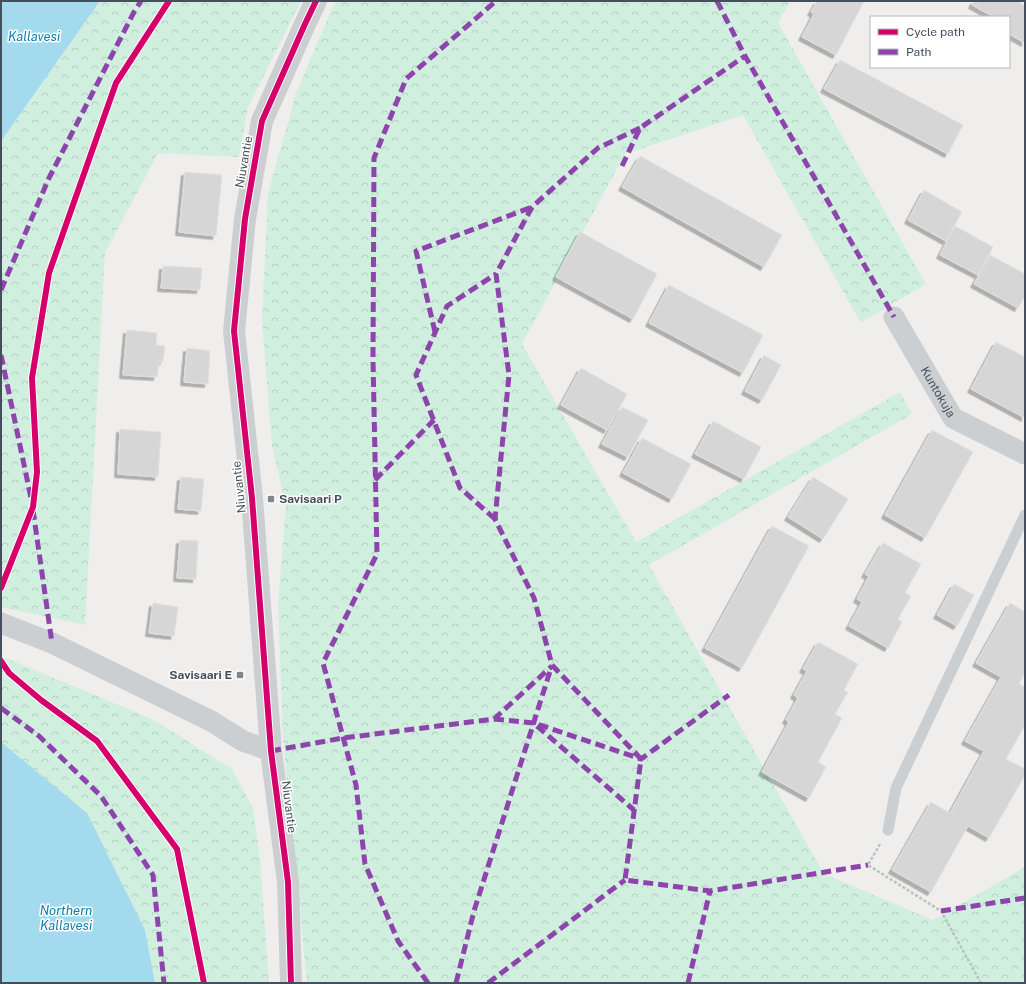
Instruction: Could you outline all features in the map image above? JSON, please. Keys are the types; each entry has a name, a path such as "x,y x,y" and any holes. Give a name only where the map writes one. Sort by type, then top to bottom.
{"street":[{"name":"Niuvantie","path":"291,983 288,882 271,751 252,498 234,331 245,219 262,121 316,1"},
{"name":"Kuntokuja","path":"894,318 953,418 1025,454"},
{"path":"1,623 52,643 211,722 243,741 271,751"}],"lane":[{"path":"888,830 896,788 1025,515"}],"path":[{"path":"888,830 868,865 941,911 981,983"}],"green space":[{"path":"100,1 301,1 248,107 239,157 158,153 105,253 85,625 1,607 1,141"},
{"path":"336,1 790,1 778,23 926,284 861,323 743,115 625,154 522,344 636,542 900,392 912,414 649,565 824,874 933,920 1025,867 1025,983 307,983 283,740 278,602 286,506 272,446 262,321 268,193 296,93"},
{"path":"1,656 152,719 231,768 253,808 260,858 269,983 155,983 145,930 87,813 1,742"}],"water":[{"name":"Kallavesi","path":"1,1 100,1 1,141"},
{"name":"Northern Kallavesi","path":"1,742 87,813 145,930 155,983 1,983"}],"building":[{"path":"817,1 864,1 836,55 802,37 814,14 811,12"},
{"path":"974,1 1022,1 1020,3 1025,6 1025,43 1010,35 1010,16 992,16 972,5"},
{"path":"840,60 963,125 948,154 824,89"},
{"path":"640,156 782,235 764,267 622,187"},
{"path":"185,172 222,175 216,236 179,232"},
{"path":"924,190 962,212 946,241 908,220"},
{"path":"955,226 993,247 978,275 940,255"},
{"path":"580,232 657,274 633,319 556,277"},
{"path":"990,255 1025,274 1025,296 1018,308 974,284"},
{"path":"163,266 202,268 200,290 161,288"},
{"path":"669,285 763,335 743,373 649,323"},
{"path":"127,330 157,333 156,345 165,346 163,362 159,361 157,377 123,375"},
{"path":"996,342 1025,357 1025,418 971,389"},
{"path":"187,348 210,351 208,384 184,382"},
{"path":"764,355 781,365 762,400 745,391"},
{"path":"581,368 627,394 607,430 561,405"},
{"path":"622,407 648,420 628,457 602,444"},
{"path":"713,421 761,447 744,479 695,454"},
{"path":"120,429 161,432 158,477 118,474"},
{"path":"932,430 973,452 925,538 885,515"},
{"path":"642,438 691,464 672,499 623,473"},
{"path":"181,477 204,479 201,511 178,509"},
{"path":"813,477 848,499 823,539 788,517"},
{"path":"772,526 809,546 742,668 705,648"},
{"path":"180,540 198,541 196,579 177,578"},
{"path":"883,543 921,564 905,593 911,596 898,619 902,622 888,648 849,626 862,602 857,599 869,576 865,574"},
{"path":"954,584 974,595 957,626 937,615"},
{"path":"153,603 178,607 174,636 149,633"},
{"path":"1010,603 1025,612 1025,673 1019,684 1025,687 1025,725 1006,759 1025,769 1025,775 989,838 968,826 931,892 892,870 931,802 950,813 984,751 965,741 1001,677 976,663"},
{"path":"818,642 858,664 844,690 848,692 835,714 842,718 818,762 826,767 809,798 762,772 789,722 786,720 798,698 794,695 807,671 803,669"}],"marked path":[{"path":"1,290 49,178 141,1"},
{"path":"428,983 398,941 365,864 356,785 323,663 377,554 373,359 374,158 406,79 496,1"},
{"path":"717,1 745,56 894,317"},
{"path":"622,166 640,128 745,56"},
{"path":"640,128 598,148 532,207 496,274 509,375 495,519 534,598 552,665 641,759 625,880 710,891 868,865"},
{"path":"435,332 416,251 532,207"},
{"path":"495,519 460,488 416,375 447,306 496,274"},
{"path":"1,355 31,498"},
{"path":"375,480 434,420"},
{"path":"33,510 52,643"},
{"path":"456,983 474,911 552,665"},
{"path":"271,751 343,738 494,719 551,667"},
{"path":"494,719 534,723 641,759 729,695"},
{"path":"1,708 39,736 101,796 153,875 164,983"},
{"path":"537,726 634,810"},
{"path":"488,983 625,880"},
{"path":"688,983 710,891"},
{"path":"941,911 1025,898"}],"cycle path":[{"path":"1,588 33,507 37,472 32,378 49,273 116,83 169,1"},
{"path":"291,983 288,882 271,751 252,498 234,331 245,219 262,121 316,1"},
{"path":"1,661 9,673 41,700 97,741 177,849 204,983"}],"place":[{"name":"Savisaari P","path":"271,499"},
{"name":"Savisaari E","path":"240,675"}]}
